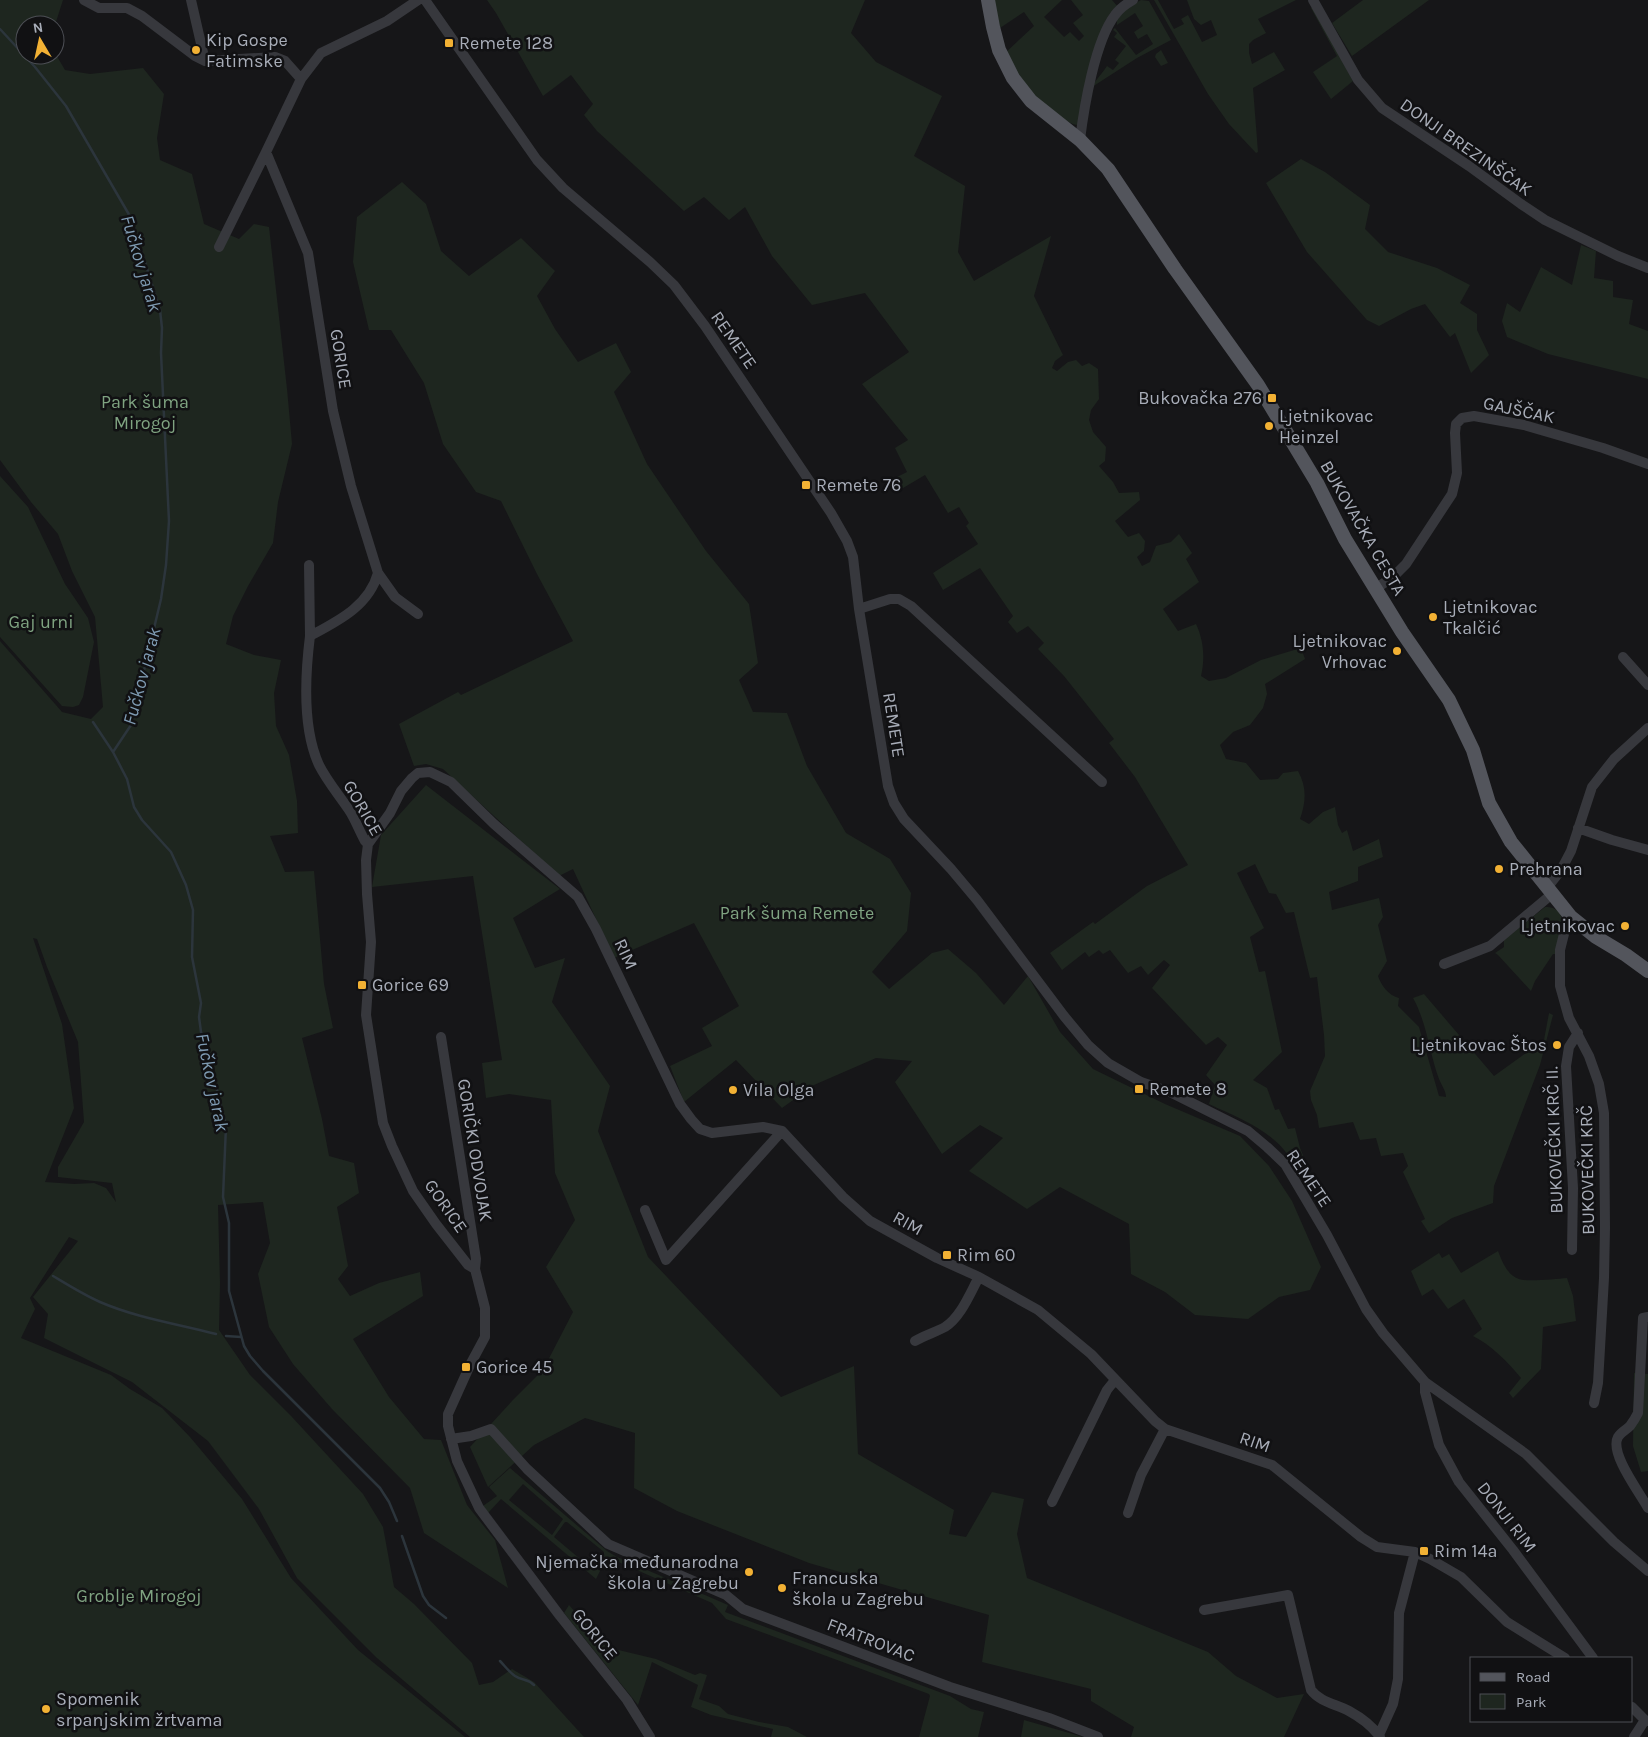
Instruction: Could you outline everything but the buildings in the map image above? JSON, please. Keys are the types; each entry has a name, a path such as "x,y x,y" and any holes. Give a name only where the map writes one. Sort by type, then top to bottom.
{"main road":[{"name":"BUKOVAČKA CESTA","path":"988,0 999,50 1013,78 1032,101 1080,140 1108,169 1175,269 1258,385 1317,483 1340,532 1402,632 1449,700 1473,750 1489,802 1503,830 1520,856 1569,914 1596,937 1648,971"}],"street":[{"path":"84,0 100,8 127,8 142,16 195,56 205,61 275,57 285,60 301,79"},
{"path":"191,0 205,61"},
{"path":"219,247 301,79 321,53 387,21 418,0"},
{"name":"REMETE","path":"425,0 537,160 563,188 650,262 674,285 705,326 835,520 847,541 853,557 859,609 888,786 894,804 904,818 958,877 1088,1045 1108,1063 1141,1082 1170,1092 1248,1131 1285,1164 1327,1235 1366,1308 1383,1333 1425,1382 1526,1454 1614,1542 1648,1571"},
{"path":"1080,140 1084,107 1106,32 1115,14 1133,0"},
{"name":"DONJI BREZINŠČAK","path":"1313,0 1358,80 1382,108 1545,220 1618,256 1648,268"},
{"name":"GORICE","path":"266,152 308,254 333,412 351,486 378,573 394,597 418,614"},
{"name":"GAJŠČAK","path":"1375,589 1393,577 1406,564 1452,494 1457,473 1456,424 1462,418 1474,416 1524,425 1603,448 1648,464"},
{"name":"GORICE","path":"309,565 310,636 307,720 310,742 320,766 350,811 368,844 366,860 367,894 371,942 366,1015 383,1123 414,1191 436,1224 468,1265 475,1269 484,1308 485,1337 448,1414 448,1426 457,1461 479,1508 560,1616 627,1700 650,1737"},
{"path":"310,636 356,609 372,589 378,573"},
{"path":"859,609 899,599 911,606 1102,782"},
{"path":"1623,657 1648,685"},
{"path":"1444,964 1490,946 1549,891 1567,861 1589,793 1597,779 1614,759 1648,728"},
{"name":"RIM","path":"368,844 390,813 401,791 412,778 418,774 430,772 451,782 494,824 578,897 596,929 680,1104 690,1120 700,1129 712,1133 763,1127 782,1130 843,1198 870,1221 937,1258 979,1277 1038,1310 1091,1354 1164,1429 1272,1465 1361,1538 1377,1547 1415,1552 1430,1558 1462,1577 1507,1622 1563,1657"},
{"path":"1578,828 1648,850"},
{"name":"BUKOVEČKI KRČ","path":"1569,914 1560,950 1559,976 1562,998 1569,1018 1589,1056 1599,1084 1604,1113 1604,1278 1598,1383 1594,1403"},
{"name":"BUKOVEČKI KRČ II.","path":"1572,1250 1573,1188 1566,1066 1569,1046 1578,1033"},
{"name":"GORIČKI ODVOJAK","path":"441,1037 476,1260 475,1269"},
{"path":"645,1210 666,1260 782,1130"},
{"path":"916,1341 952,1322 962,1309 979,1277"},
{"path":"1646,1318 1638,1413 1618,1438 1617,1446 1621,1462 1648,1508"},
{"path":"1052,1502 1107,1390 1115,1380"},
{"name":"DONJI RIM","path":"1425,1382 1425,1392 1439,1445 1459,1482 1513,1550 1592,1657"},
{"name":"FRATROVAC","path":"451,1439 471,1436 491,1429 527,1469 608,1544 726,1595 743,1609 950,1687 1049,1718 1098,1737"},
{"path":"1128,1513 1141,1475 1164,1429"},
{"path":"1204,1610 1288,1595 1311,1690 1315,1696 1351,1712 1379,1736 1393,1704 1398,1679 1399,1613 1415,1552"},
{"path":"1633,1708 1646,1720 1634,1737"}],"green space":[{"name":"Park šuma Mirogoj","path":"0,0 63,0 58,15 15,15 15,65 62,65 65,70 90,74 143,68 164,94 157,138 160,160 192,174 204,224 239,239 254,224 269,227 292,444 278,502 273,543 233,616 226,644 254,655 281,660 274,693 276,726 289,755 297,801 298,833 270,836 285,872 314,871 324,984 333,1028 302,1038 329,1156 354,1163 359,1193 337,1207 348,1266 338,1279 350,1296 379,1283 420,1272 423,1296 353,1339 389,1397 424,1439 441,1440 467,1505 495,1540 508,1588 424,1533 410,1488 332,1409 293,1364 269,1327 258,1274 270,1243 263,1202 218,1205 219,1330 250,1375 292,1417 363,1494 383,1527 394,1587 414,1604 472,1663 479,1685 493,1682 512,1669 534,1682 584,1737 470,1737 377,1658 297,1578 259,1509 208,1441 132,1382 44,1338 48,1314 33,1297 78,1241 69,1237 30,1298 35,1309 21,1338 111,1375 162,1408 190,1437 242,1499 291,1578 358,1650 465,1737 0,1737 0,641 62,712 91,719 103,707 95,617 72,571 58,534 31,502 0,460","holes":["33,938 37,939 78,1042 84,1122 58,1167 58,1177 112,1183 116,1202 106,1188 94,1183 45,1182 74,1108 62,1024"]},
{"path":"487,0 865,0 851,33 876,62 942,96 914,156 965,186 958,252 974,281 1051,236 1034,296 1063,355 1055,361 1052,368 1057,371 1068,362 1076,360 1082,366 1089,363 1098,369 1099,399 1091,410 1089,420 1093,432 1106,447 1105,461 1099,466 1113,482 1119,493 1139,492 1140,500 1115,521 1128,537 1139,533 1145,541 1144,551 1137,557 1142,566 1150,562 1156,546 1171,542 1179,534 1192,553 1186,559 1199,582 1163,609 1178,631 1196,624 1203,650 1201,676 1209,681 1226,678 1261,660 1301,648 1305,659 1265,684 1267,694 1263,708 1250,725 1233,732 1220,745 1226,759 1246,763 1260,780 1278,779 1283,773 1298,771 1305,795 1300,819 1309,824 1323,812 1335,807 1338,825 1342,833 1347,830 1353,851 1379,839 1383,857 1358,867 1358,881 1329,892 1332,910 1379,898 1383,917 1378,925 1387,961 1378,976 1386,990 1399,998 1398,1006 1419,1027 1439,1096 1446,1097 1445,1091 1439,1079 1422,1017 1413,998 1424,994 1494,1076 1544,1040 1549,1013 1553,1015 1540,1065 1494,1186 1493,1203 1452,1218 1429,1233 1421,1221 1425,1219 1403,1172 1408,1166 1403,1153 1381,1156 1376,1138 1360,1140 1353,1122 1319,1128 1310,1091 1325,1056 1317,977 1310,978 1294,912 1286,913 1276,894 1269,893 1255,864 1237,873 1264,928 1250,937 1259,972 1265,971 1282,1052 1253,1080 1267,1088 1275,1110 1279,1109 1288,1129 1295,1128 1300,1148 1311,1174 1302,1179 1288,1155 1272,1138 1241,1119 1209,1104 1215,1085 1206,1075 1227,1045 1218,1037 1206,1045 1152,988 1170,965 1164,960 1148,975 1141,966 1128,973 1110,950 1103,954 1099,950 1089,957 1085,952 1062,970 1050,953 1093,922 1095,924 1147,886 1188,865 1135,777 1109,743 1114,739 1064,676 1038,649 1044,643 1028,626 1017,633 1008,622 1013,616 980,568 943,590 933,573 978,544 966,526 969,523 959,507 948,513 925,475 898,491 891,480 907,472 895,448 908,440 862,384 909,352 865,293 812,305 772,256 745,207 729,220 704,197 684,211 597,131 584,115 593,104 571,75 543,96"},
{"path":"994,0 1062,0 1044,17 1064,37 1070,32 1079,41 1084,36 1073,23 1083,15 1071,0 1112,0 1118,7 1078,125 1068,122 1046,107 1023,84 1005,53 1034,26 1024,12 1000,28"},
{"path":"1141,0 1149,1 1171,40 1137,58 1092,87 1107,66 1113,70 1119,63 1115,60 1126,46 1114,37 1117,33 1113,30 1115,28 1136,55 1153,44 1147,34 1138,39 1134,32 1143,26 1135,13 1117,25 1117,19 1128,7"},
{"path":"1154,0 1158,0 1174,29 1184,24 1181,19 1188,15 1202,42 1217,35 1211,20 1201,25 1194,19 1187,0 1296,0 1258,19 1266,33 1249,44 1252,64 1274,52 1285,70 1253,88 1258,152 1256,153 1229,124 1208,94"},
{"path":"1363,0 1429,0 1352,56 1332,23"},
{"path":"1313,7 1353,81 1331,99 1313,72 1337,56 1311,8"},
{"path":"1161,50 1168,63 1161,66 1155,57"},
{"path":"1301,159 1325,172 1370,205 1365,229 1388,252 1437,268 1470,285 1460,303 1477,314 1477,330 1489,355 1471,373 1455,333 1450,337 1425,304 1411,309 1379,326 1367,320 1307,252 1266,183"},
{"name":"Park šuma Remete","path":"402,182 426,204 441,251 469,276 521,238 555,271 537,296 555,329 578,362 616,343 631,372 614,392 647,464 706,551 749,604 758,663 739,680 753,712 787,713 807,766 846,833 890,859 911,893 907,931 872,972 889,989 932,953 948,949 976,973 1004,1005 1028,976 1060,1032 1093,1069 1165,1104 1240,1136 1269,1166 1292,1201 1321,1267 1310,1290 1279,1297 1248,1319 1195,1315 1165,1292 1131,1274 1129,1224 1060,1187 1027,1209 969,1171 1003,1138 980,1125 942,1154 895,1082 912,1061 876,1058 814,1085 782,1108 736,1060 684,1102 670,1066 712,1046 702,1028 739,1006 694,923 614,958 573,869 559,876 443,769 426,764 414,766 399,724 458,692 461,695 573,641 501,501 476,492 443,444 424,383 391,330 369,330 353,262 357,217"},
{"path":"1581,245 1596,251 1594,278 1613,281 1613,297 1633,300 1629,324 1648,331 1648,379 1548,354 1507,337 1502,321 1507,303 1520,312 1541,267 1572,285"},
{"name":"Gaj urni","path":"0,476 28,507 65,584 88,618 94,642 83,697 79,705 73,707 62,706 0,637"},
{"path":"426,785 560,889 513,918 535,968 565,958 552,1002 610,1086 598,1131 648,1257 781,1397 854,1366 858,1454 954,1510 949,1534 966,1537 992,1492 1024,1499 1017,1534 1027,1578 1208,1652 1236,1676 1277,1698 1304,1694 1284,1737 1131,1737 1134,1727 1091,1701 1091,1689 982,1662 989,1615 809,1563 677,1511 634,1488 635,1433 585,1418 534,1445 488,1487 470,1447 543,1370 573,1312 546,1267 575,1220 555,1173 551,1100 509,1094 486,1098 482,1063 502,1060 473,876 372,887 381,835"},
{"path":"1545,907 1553,908 1559,912 1562,932 1557,954 1553,954 1535,981 1531,991 1495,953 1504,947 1504,940"},
{"path":"1498,1251 1508,1271 1519,1279 1567,1278 1573,1296 1576,1321 1543,1327 1541,1369 1513,1398 1509,1393 1521,1378 1499,1354 1473,1336 1482,1329 1464,1299 1448,1309 1433,1289 1422,1296 1411,1271 1439,1253 1442,1258 1449,1254 1461,1273"},
{"path":"1634,1373 1648,1374 1648,1471 1641,1472 1633,1446"},
{"path":"510,1468 607,1551 617,1557 728,1605 725,1612 950,1696 971,1709 984,1712 978,1737 919,1737 929,1694 726,1619 712,1603 607,1557 596,1579 501,1499 488,1513 483,1506 497,1496 489,1487","holes":["523,1484 563,1519 552,1535 509,1500","565,1522 604,1552 594,1569 554,1537"]},
{"path":"569,1605 606,1647 656,1659 695,1675 700,1673 707,1675 699,1699 719,1706 728,1714 788,1727 807,1737 771,1737 773,1729 711,1715 691,1707 698,1685 652,1662 638,1705 564,1613"},
{"path":"1024,1720 1083,1737 1021,1737"}],"waterway":[{"name":"Fučkov jarak","path":"0,29 35,67 66,106 131,218 160,310 169,521 166,565 161,599 131,725 113,752 127,779 134,807 142,820 171,852 186,885 193,910 192,957 201,1003 199,1017 201,1032 226,1126 223,1197 229,1223 229,1291 244,1346 250,1356 380,1488 389,1502 397,1521"},
{"path":"93,722 113,752"},
{"path":"53,1276 114,1308 143,1317 216,1334"},
{"path":"226,1336 241,1337"},
{"name":"Fučkov jarak","path":"402,1536 423,1596 429,1605 446,1618"},
{"name":"Fučkov jarak","path":"500,1661 515,1676 534,1685"}],"place":[{"name":"Remete 128","path":"449,43"},
{"name":"Kip Gospe Fatimske","path":"196,50"},
{"name":"Bukovačka 276","path":"1272,398"},
{"name":"Ljetnikovac Heinzel","path":"1269,426"},
{"name":"Remete 76","path":"806,485"},
{"name":"Ljetnikovac Tkalčić","path":"1433,617"},
{"name":"Ljetnikovac Vrhovac","path":"1397,651"},
{"name":"Prehrana","path":"1499,869"},
{"name":"Ljetnikovac","path":"1625,926"},
{"name":"Gorice 69","path":"362,985"},
{"name":"Ljetnikovac Štos","path":"1557,1045"},
{"name":"Remete 8","path":"1139,1089"},
{"name":"Vila Olga","path":"733,1090"},
{"name":"Rim 60","path":"947,1255"},
{"name":"Gorice 45","path":"466,1367"},
{"name":"Rim 14a","path":"1424,1551"},
{"name":"Njemačka međunarodna škola u Zagrebu","path":"749,1572"},
{"name":"Francuska škola u Zagrebu","path":"782,1588"},
{"name":"Spomenik srpanjskim žrtvama","path":"46,1709"}],"park label":[{"name":"Groblje Mirogoj","path":"139,1596"}]}
